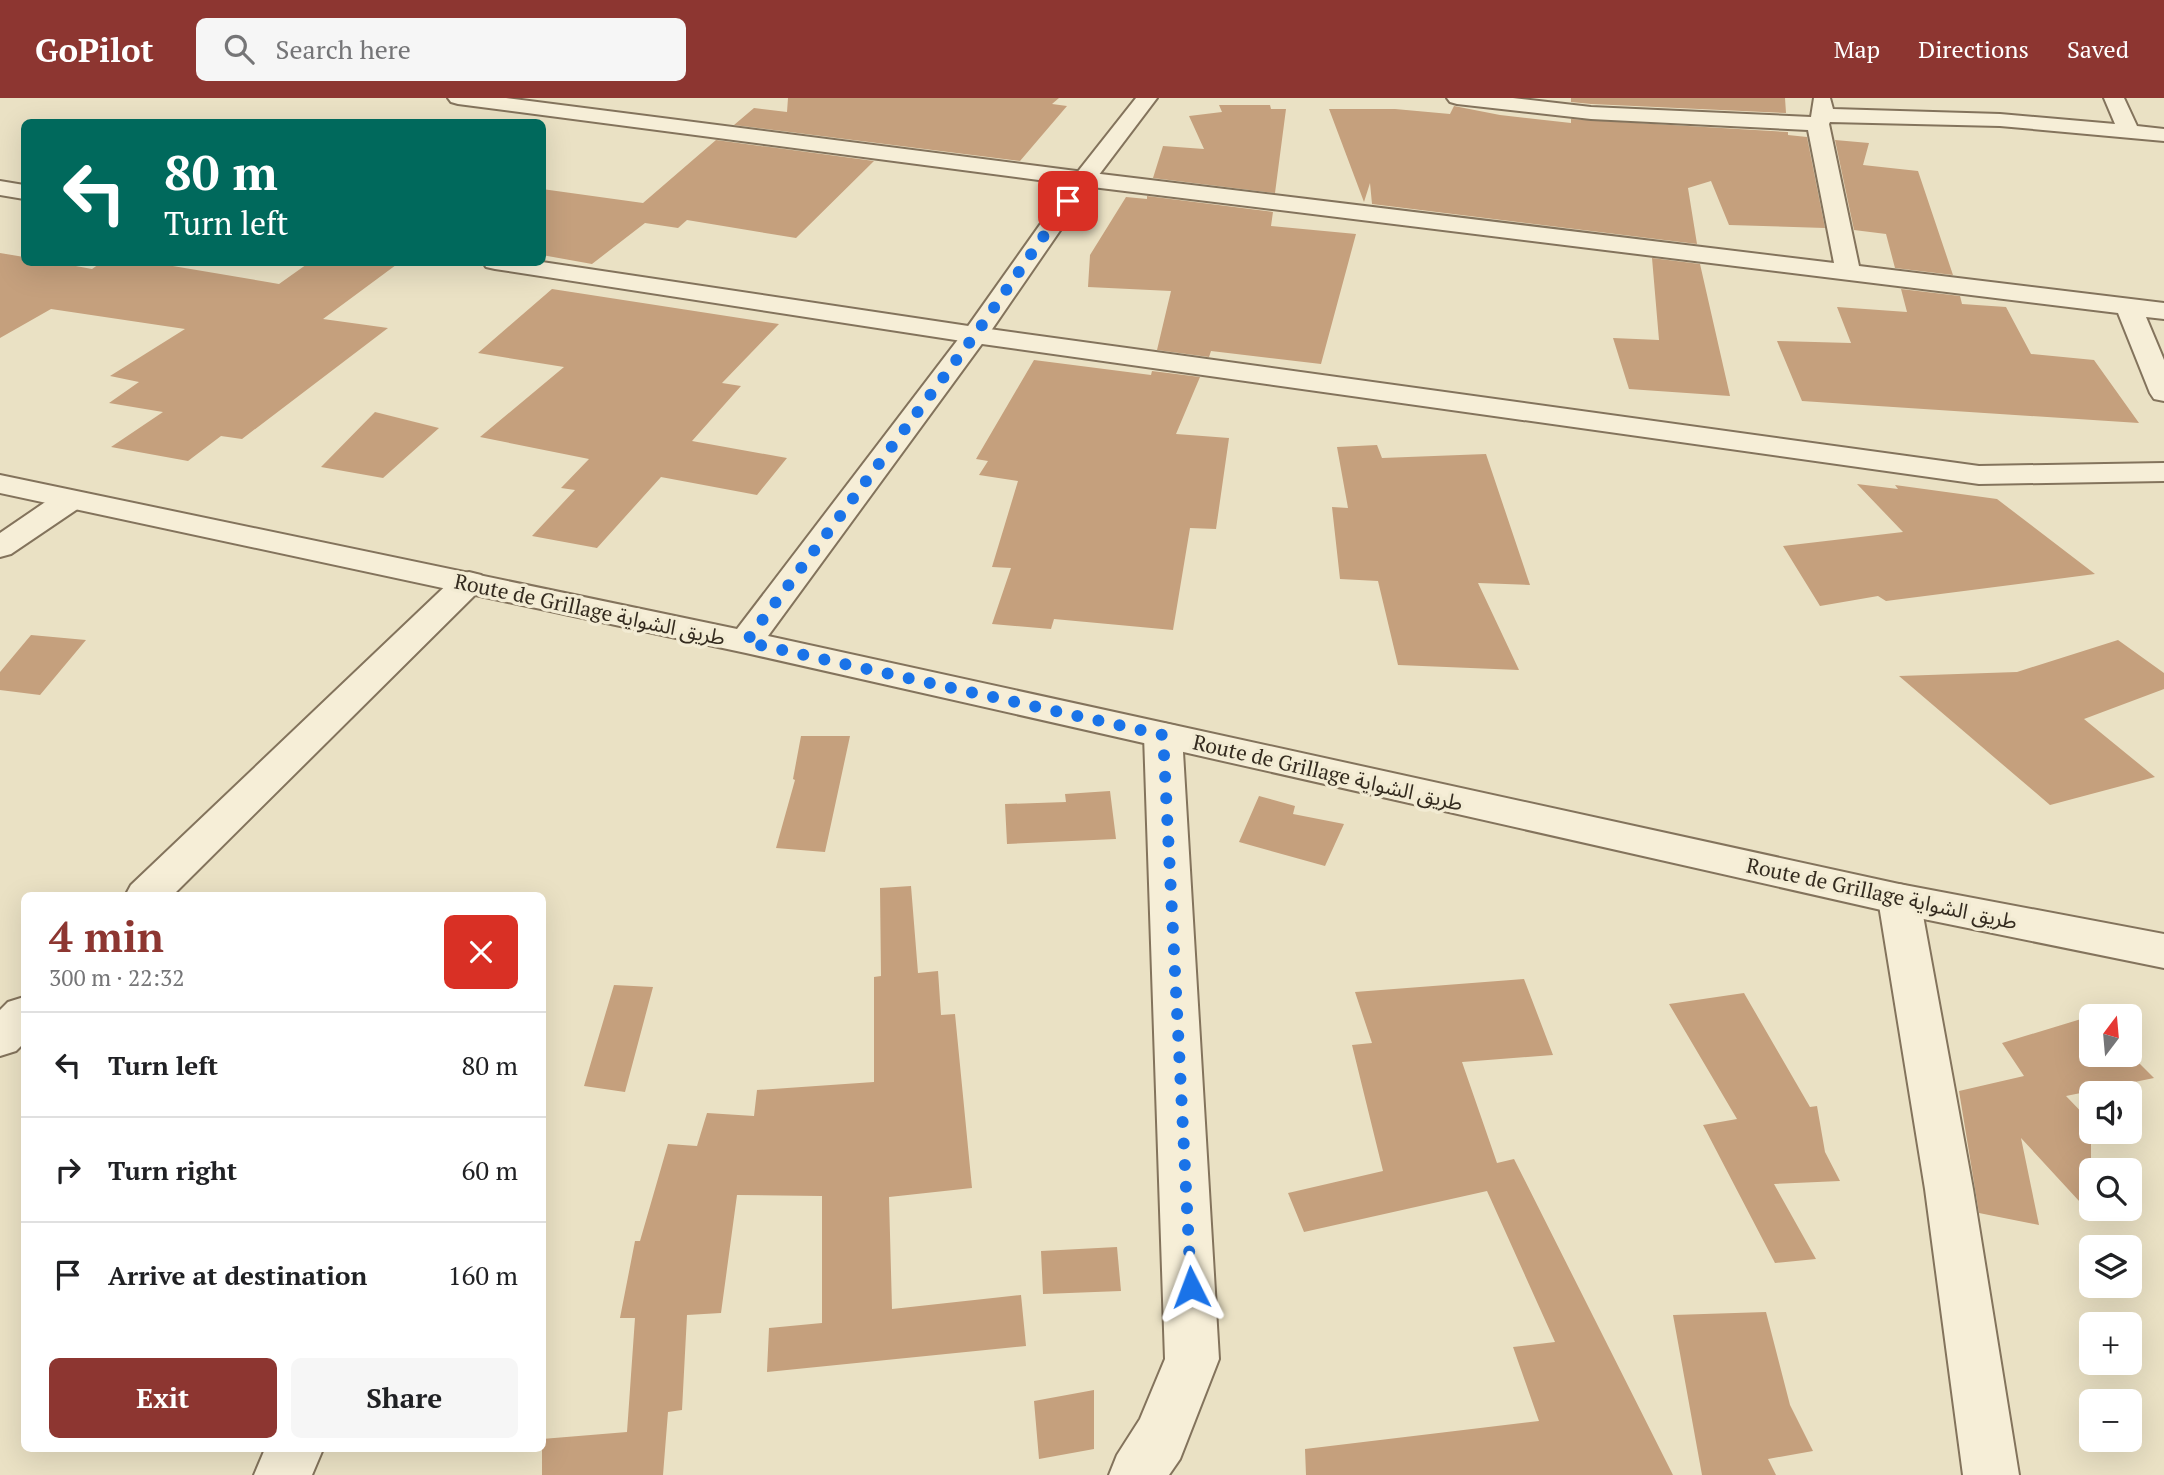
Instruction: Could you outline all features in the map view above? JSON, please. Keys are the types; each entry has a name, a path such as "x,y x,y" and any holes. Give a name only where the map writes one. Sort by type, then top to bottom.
{"street":[{"path":"458,98 1084,179 2164,310"},
{"path":"746,642 975,335 1084,179 1147,98"},
{"path":"1457,98 1591,113 1821,112 2000,120 2164,135"},
{"path":"2114,98 2129,131"},
{"path":"1821,112 1848,273"},
{"path":"0,188 21,191"},
{"path":"521,266 975,335 1979,475 2164,472"},
{"path":"2128,306 2164,393"},
{"name":"Route de Grillage طريق الشواية","path":"0,484 68,501 469,582 746,642 1899,899 2164,951"},
{"path":"0,547 68,501"},
{"path":"150,892 469,582"},
{"path":"1137,1475 1160,1439 1192,1359 1163,735"},
{"path":"1899,899 1949,1189 1990,1475"},
{"path":"0,1038 21,1018"},
{"path":"282,1475 294,1452"}],"building":[{"path":"788,98 1059,98 1052,104 1067,106 1020,161 734,125 754,108 787,112"},
{"path":"1571,98 1785,98 1786,113 1591,104 1571,102"},
{"path":"1219,105 1270,105 1271,109 1286,109 1275,193 1153,178 1163,146 1204,149 1189,116 1222,112"},
{"path":"1454,106 1500,115 1571,123 1571,119 1788,132 1788,135 1807,137 1825,228 1729,225 1711,181 1688,188 1697,244 1372,204 1370,183 1364,202 1329,109 1395,109 1450,114"},
{"path":"716,140 874,161 796,238 687,220 678,228 645,223 592,264 546,256 546,190 643,203"},
{"path":"1835,140 1869,143 1863,165 1918,171 1953,275 1895,268 1886,234 1854,230"},
{"path":"1147,196 1273,212 1271,226 1356,234 1321,364 1211,351 1209,357 1157,350 1171,291 1088,287 1090,255 1126,197 1147,199"},
{"path":"0,253 21,256 21,266 76,266 92,269 96,266 173,266 279,284 304,266 395,266 323,319 388,328 242,439 221,436 188,461 111,447 163,412 109,403 139,382 110,376 185,329 51,309 0,338"},
{"path":"1652,258 1700,264 1730,396 1629,389 1613,338 1659,340"},
{"path":"552,289 779,324 722,383 741,386 692,441 787,458 757,495 661,477 597,548 532,536 575,490 561,488 589,459 480,437 564,367 478,353"},
{"path":"1901,289 1960,296 1962,304 2006,307 2031,354 2094,360 2139,423 1802,401 1777,341 1851,343 1837,307 1907,312"},
{"path":"1034,360 1151,375 1152,371 1200,377 1176,434 1229,438 1216,529 1190,528 1173,630 1054,619 1051,629 992,624 1011,568 992,567 1018,481 979,475 988,461 976,459"},
{"path":"375,412 439,428 383,478 321,467"},
{"path":"1377,445 1382,458 1486,454 1530,585 1478,583 1519,670 1398,665 1378,581 1340,579 1332,507 1348,508 1337,447"},
{"path":"1857,484 1898,489 1895,485 1997,499 2095,574 1886,601 1878,596 1820,606 1783,546 1903,532"},
{"path":"31,635 86,640 40,695 0,690 0,672"},
{"path":"2118,640 2164,673 2164,689 2084,719 2155,777 2050,805 1899,676 2017,672"},
{"path":"801,736 850,736 825,852 776,848 795,780 793,779"},
{"path":"1110,791 1116,839 1007,844 1005,804 1066,802 1065,794"},
{"path":"1259,796 1295,806 1293,814 1344,824 1325,866 1239,842"},
{"path":"911,886 918,973 938,971 941,1015 955,1014 972,1188 889,1197 892,1309 1021,1295 1026,1346 767,1372 769,1328 822,1323 822,1196 737,1195 721,1313 687,1315 682,1410 668,1412 663,1475 542,1475 542,1452 546,1452 546,1439 627,1432 635,1318 620,1318 635,1241 640,1241 668,1144 697,1146 707,1113 754,1116 757,1090 874,1082 874,977 881,976 880,888"},
{"path":"1524,979 1553,1055 1462,1062 1497,1163 1514,1159 1673,1475 1306,1475 1305,1449 1539,1421 1513,1347 1555,1342 1487,1191 1304,1232 1288,1193 1383,1171 1352,1045 1372,1043 1355,992"},
{"path":"614,985 653,987 625,1092 584,1086"},
{"path":"1744,993 1810,1107 1817,1106 1825,1152 1840,1181 1774,1184 1816,1259 1775,1263 1703,1125 1737,1119 1669,1004"},
{"path":"2079,1020 2079,1068 2142,1066 2154,1078 2139,1081 2079,1081 2079,1093 2066,1096 2079,1110 2079,1144 2091,1144 2091,1158 2079,1158 2079,1201 2021,1138 2039,1225 1979,1213 1959,1091 2024,1076 2002,1043"},
{"path":"1117,1247 1121,1291 1043,1294 1041,1251"},
{"path":"1766,1312 1790,1405 1813,1451 1768,1459 1776,1475 1702,1475 1673,1315"},
{"path":"1094,1390 1094,1449 1039,1459 1034,1401"}],"route":[{"path":"1068,201 975,335 746,642 1163,735 1191,1287"}]}
